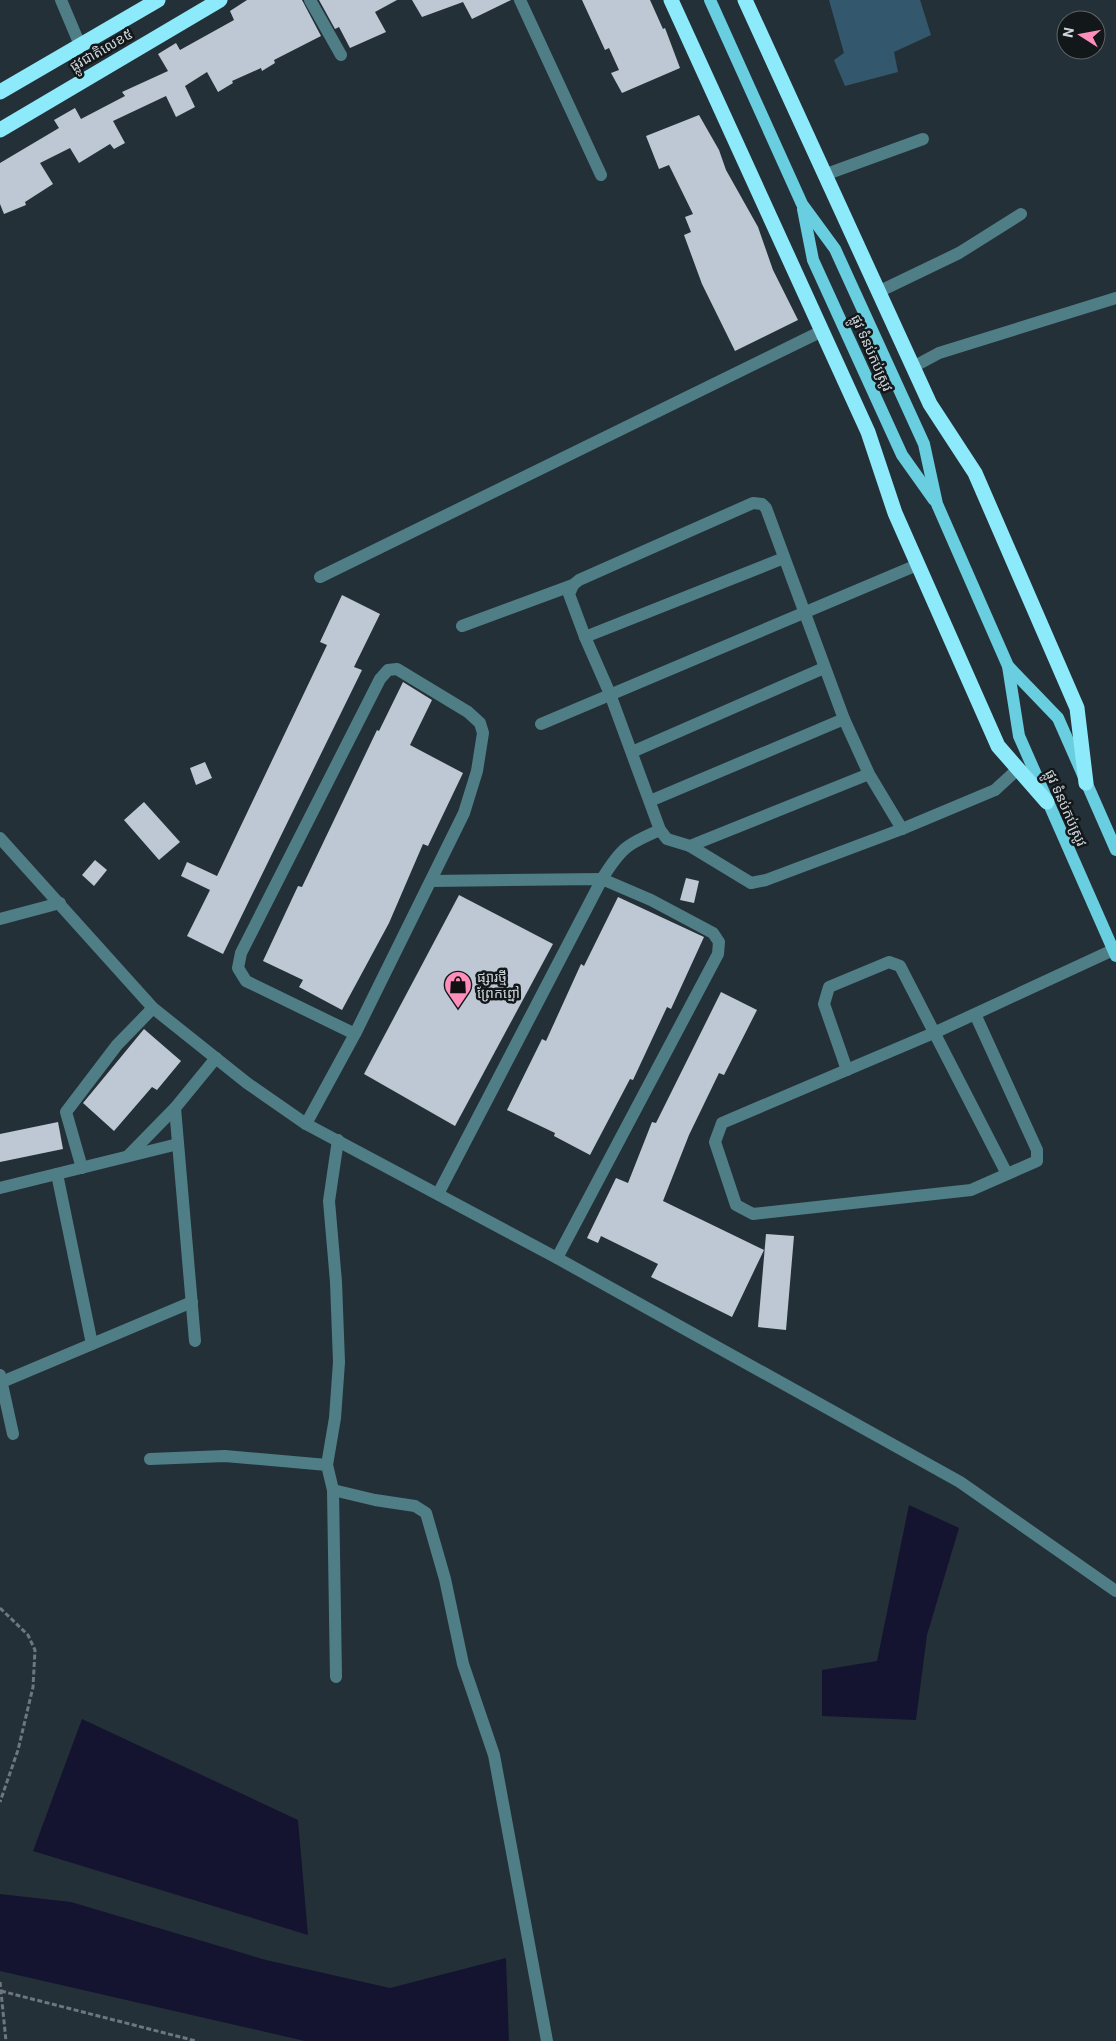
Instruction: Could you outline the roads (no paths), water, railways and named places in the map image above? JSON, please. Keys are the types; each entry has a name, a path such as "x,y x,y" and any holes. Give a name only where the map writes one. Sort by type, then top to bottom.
{"highway":[{"name":"ផ្លូវជាតិលេខ៥","path":"0,92 158,0"},
{"name":"ផ្លូវជាតិលេខ៥","path":"0,130 220,0"},
{"path":"671,0 868,432 895,513 998,746 1047,802"},
{"path":"745,0 912,367 930,404 975,474 1077,708 1086,783"}],"main road":[{"name":"ផ្លូវ ទំនប់កប់ស្រូវ","path":"710,0 802,204 835,249 924,444 937,504 1008,666 1019,736 1115,953"},
{"name":"ផ្លូវ ទំនប់កប់ស្រូវ","path":"802,204 813,260 902,456 937,504"},
{"name":"ផ្លូវ ទំនប់កប់ស្រូវ","path":"1008,666 1058,718 1116,850"}],"street":[{"path":"61,0 80,45"},
{"path":"310,0 341,54"},
{"path":"520,0 601,175"},
{"path":"824,175 922,139"},
{"path":"878,292 959,254 1021,214"},
{"path":"912,367 939,353 1116,298"},
{"path":"320,577 822,331"},
{"path":"462,626 573,585 580,580 753,503 762,504 766,508 844,719 869,774 902,829"},
{"path":"585,637 784,558"},
{"path":"541,724 917,565"},
{"path":"573,585 570,594 585,637 610,694 660,830 667,839 690,846 751,883 766,880 902,829 995,790 1018,769"},
{"path":"632,752 824,668"},
{"path":"306,1124 355,1034 464,813 477,771 483,733 480,722 468,712 397,669 388,670 380,679 246,944 238,968 246,981 355,1034"},
{"path":"650,801 844,719"},
{"path":"690,846 869,774"},
{"path":"438,1194 602,879 618,853 631,842 660,830"},
{"path":"0,838 153,1008 216,1058 306,1124 557,1258 960,1482 1116,1591"},
{"path":"431,881 602,879 651,900 713,933 720,942 718,954 557,1258"},
{"path":"0,919 60,903"},
{"path":"975,1014 1038,1156 1037,1161 971,1190 752,1214 736,1205 715,1142 722,1123 1115,953"},
{"path":"847,1070 824,1004 829,987 889,962 900,966 936,1032 1007,1174"},
{"path":"82,1168 66,1112 116,1045 153,1008"},
{"path":"128,1156 175,1108 216,1058"},
{"path":"175,1108 195,1341"},
{"path":"336,1677 333,1490 327,1465 335,1418 339,1362 336,1282 329,1201 338,1140"},
{"path":"0,1188 178,1144"},
{"path":"56,1174 92,1344"},
{"path":"13,1434 1,1378 92,1344 192,1302"},
{"path":"150,1459 225,1456 327,1465"},
{"path":"333,1490 375,1500 415,1506 426,1513 445,1579 463,1664 494,1755 547,2041"}],"place":[{"name":"ផ្សារថ្មី ព្រែកព្នៅ","path":"458,1009"}]}
